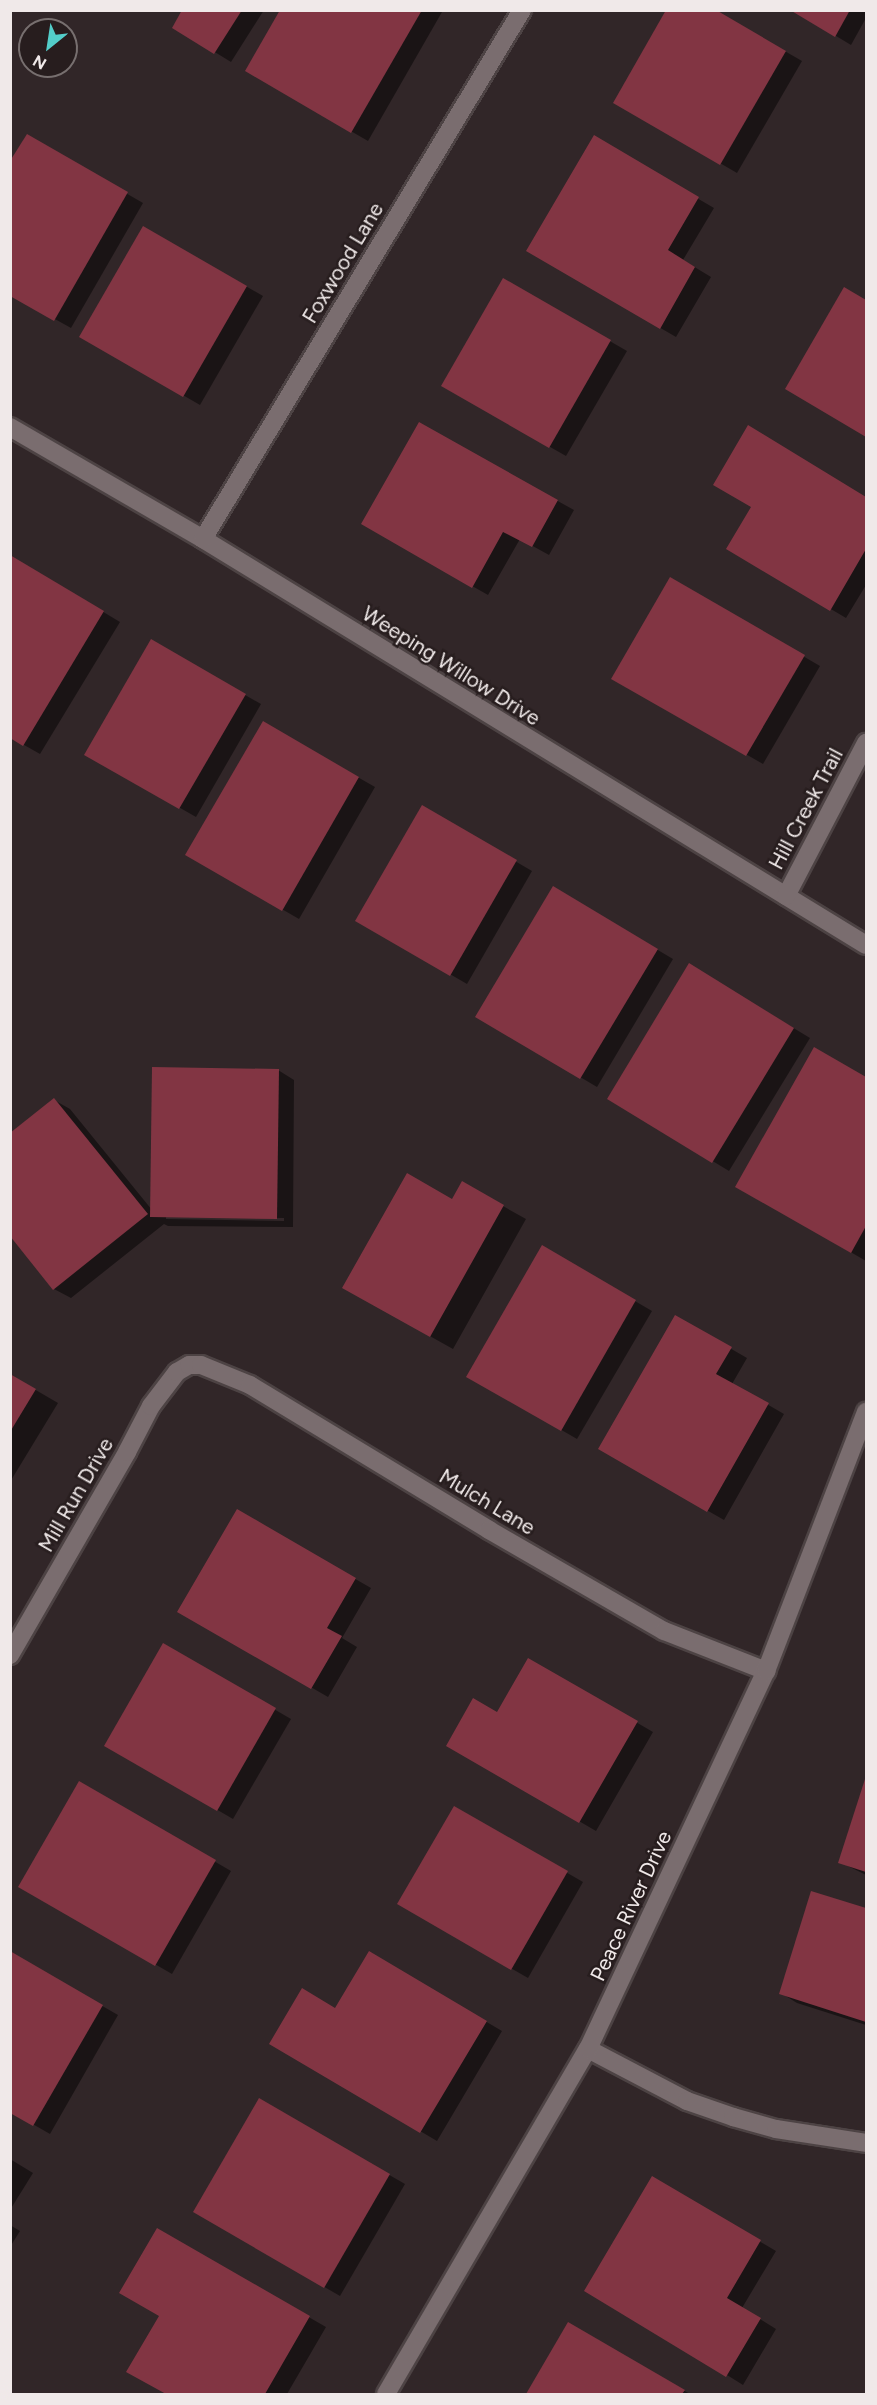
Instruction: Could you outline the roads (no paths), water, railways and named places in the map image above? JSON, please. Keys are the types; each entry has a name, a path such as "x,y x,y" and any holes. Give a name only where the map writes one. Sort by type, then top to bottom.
{"street":[{"name":"Foxwood Lane","path":"203,539 522,10"},
{"name":"Weeping Willow Drive","path":"10,427 203,539 867,945"},
{"name":"Hill Creek Trail","path":"786,896 867,743"},
{"name":"Mill Run Drive","path":"10,1655 121,1462 150,1406 165,1384 189,1365"},
{"name":"Mulch Lane","path":"189,1365 201,1365 250,1385 489,1530 664,1631 766,1671"},
{"name":"Peace River Drive","path":"386,2394 588,2049 766,1671 867,1412"},
{"path":"588,2049 687,2101 734,2117 776,2129 867,2143"}]}
